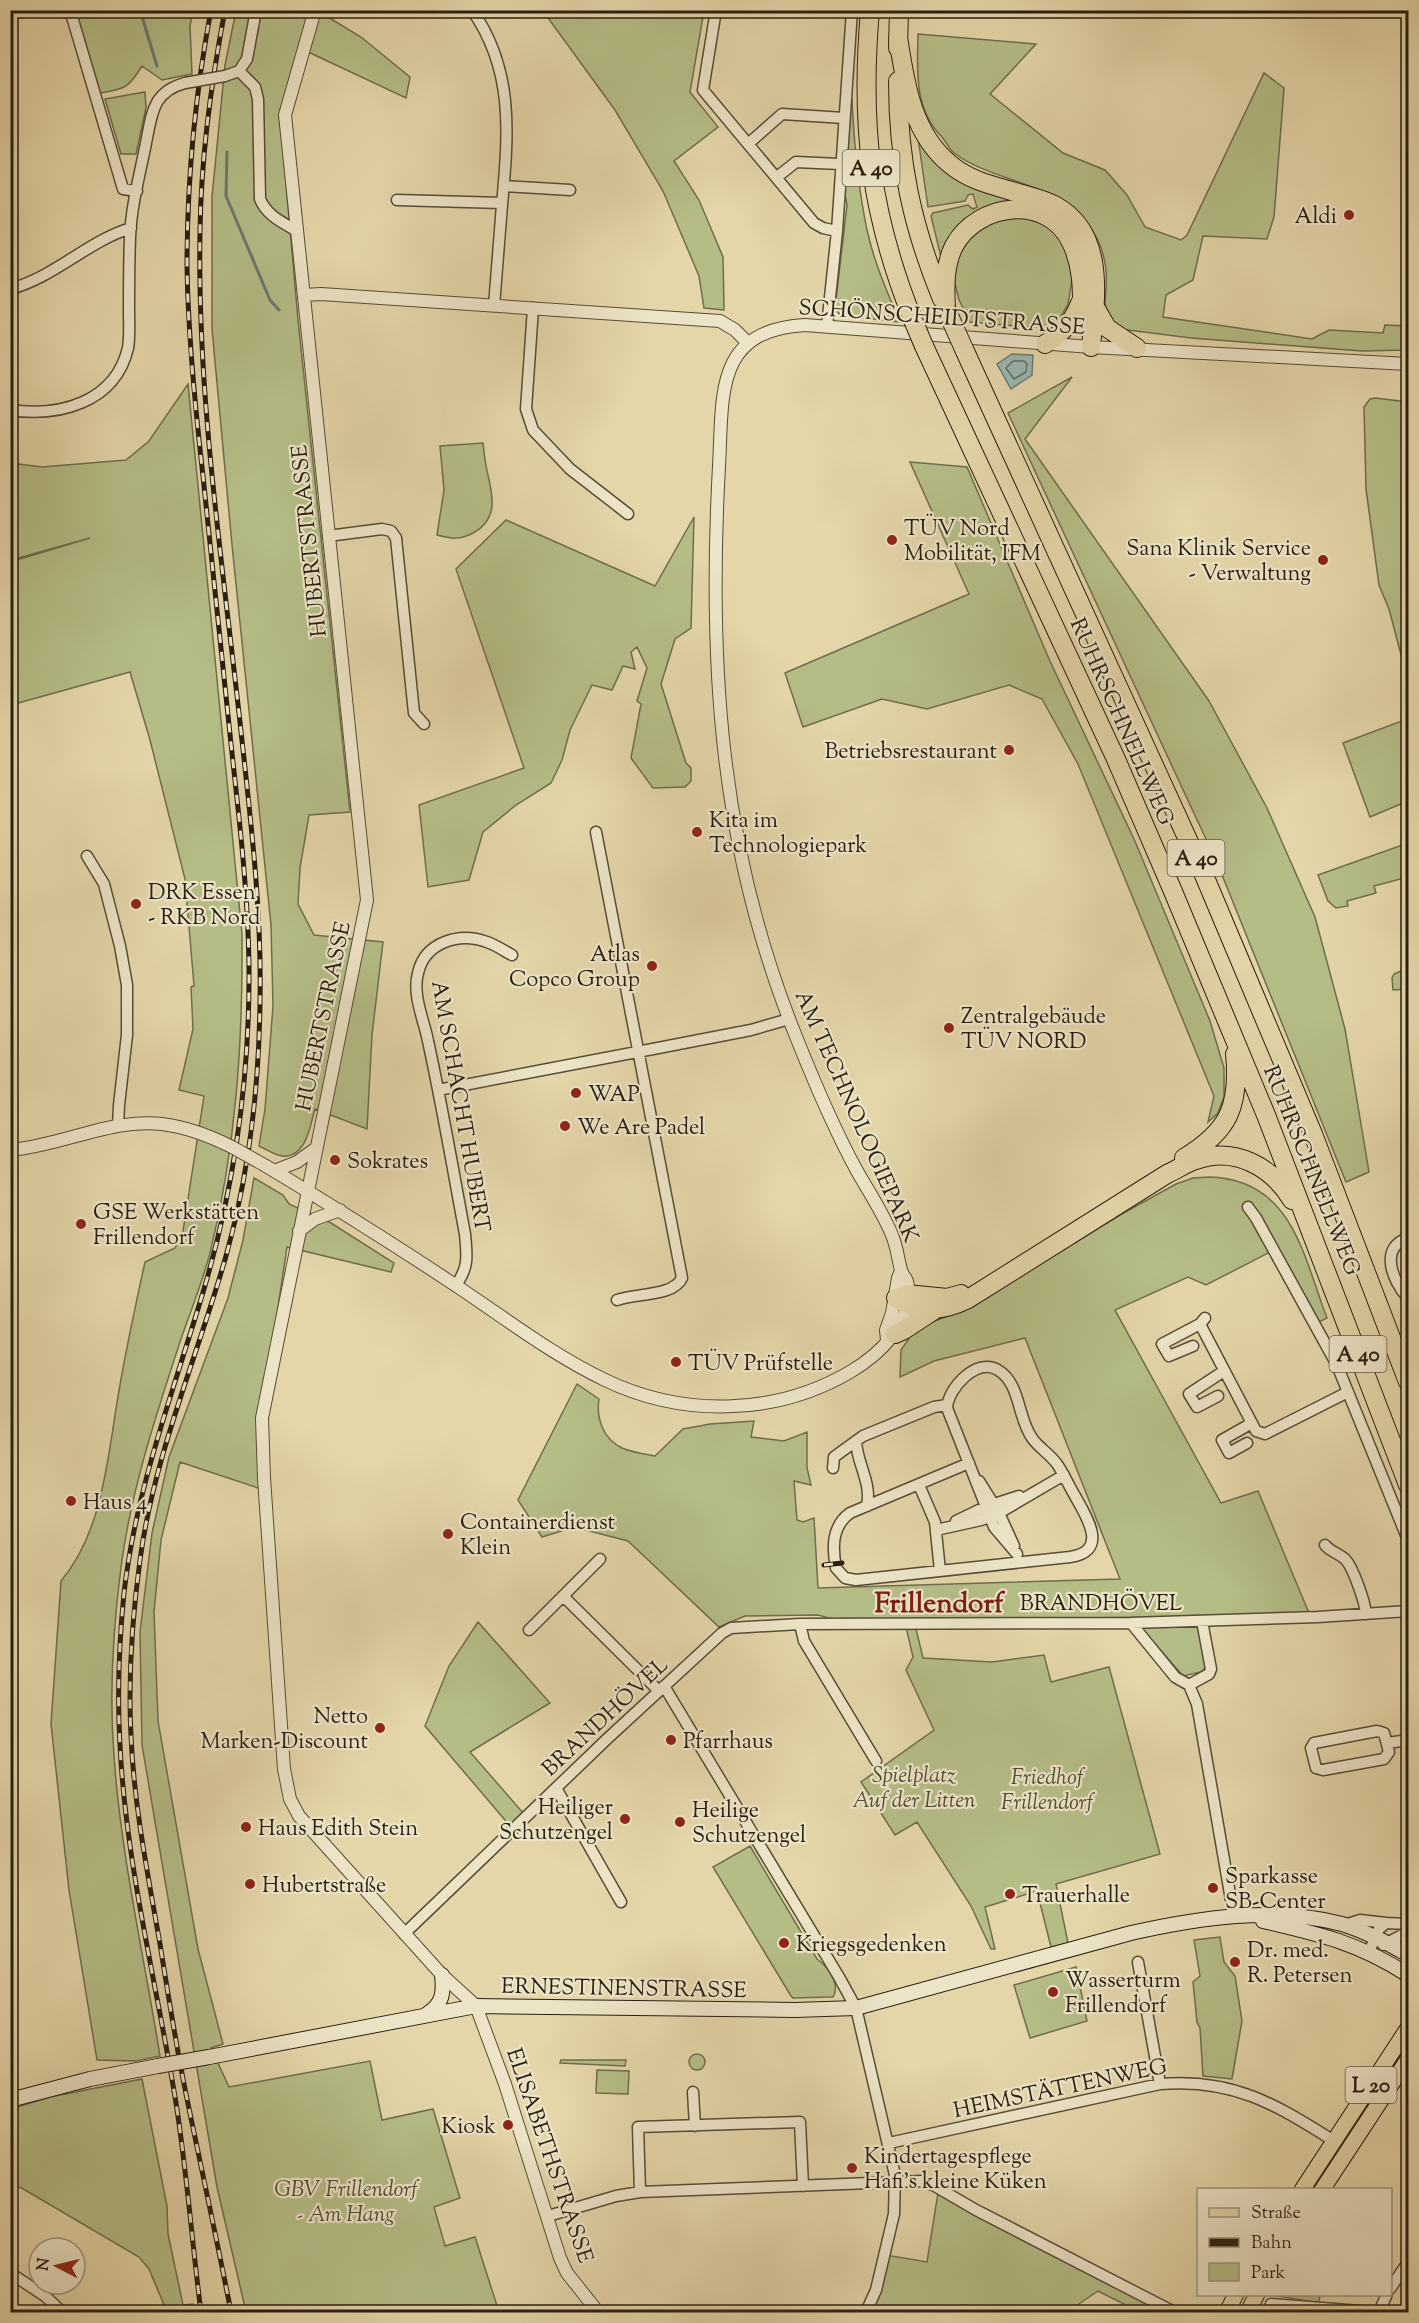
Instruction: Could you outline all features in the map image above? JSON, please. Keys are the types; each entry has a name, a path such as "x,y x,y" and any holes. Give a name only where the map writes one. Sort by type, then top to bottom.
{"highway":[{"name":"RUHRSCHNELLWEG","path":"870,10 866,54 866,113 872,174 877,208 889,253 913,320 1115,757 1232,1032 1407,1480"},
{"name":"RUHRSCHNELLWEG","path":"899,10 898,120 909,193 920,243 963,349 1204,875 1313,1134 1408,1382"},
{"path":"898,37 912,107 936,148 950,164 972,179 1049,202 1072,220 1085,238 1092,255 1096,281 1089,299 1072,321 1062,333 1045,344"},
{"path":"946,309 947,268 956,243 966,230 984,217 1008,210 1036,212 1058,225 1069,238 1089,299 1100,320 1107,328 1137,348"},
{"path":"1086,347 1089,299"},
{"path":"903,1299 947,1298 967,1292 1195,1151 1217,1134 1229,1116 1236,1092 1237,1070 1232,1032"},
{"path":"891,1336 933,1311 952,1307 968,1299 1167,1174 1197,1160 1231,1156 1261,1166 1280,1182 1312,1232"},
{"path":"903,1299 933,1311"}],"main road":[{"name":"ERNESTINENSTRASSE","path":"10,2100 90,2079 476,2006 795,2010 856,2008 1131,1933 1170,1924 1234,1917 1292,1916 1345,1925 1381,1940 1408,1955"},
{"name":"ERNESTINENSTRASSE","path":"1234,1917 1319,1933 1369,1952 1408,1975"},
{"path":"426,2014 436,2009 441,2001 444,1989 442,1975"},
{"name":"L 20","path":"1303,2188 1408,2028"},
{"name":"L 20","path":"1323,2188 1408,2059"},
{"path":"1227,2313 1236,2296"},
{"path":"1248,2313 1256,2296"}],"street":[{"path":"70,10 123,189 137,191"},
{"path":"10,410 45,412 71,407 88,401 115,376 126,355 129,342 131,228 155,105 166,91 185,83 225,76 239,70 247,58 256,10"},
{"name":"HUBERTSTRASSE","path":"315,10 286,109 367,900 264,1402 261,1435 279,1714 287,1791 299,1816 442,1975 476,2006"},
{"path":"472,10 484,29 497,60 505,93 508,132 494,306"},
{"path":"716,10 702,90 814,223 837,231"},
{"path":"827,326 837,231 852,10"},
{"path":"239,70 255,87 258,99 260,200 264,209 273,217 297,231"},
{"path":"748,144 782,114 844,118"},
{"path":"777,177 796,162 840,164"},
{"path":"504,186 570,190"},
{"path":"397,200 502,203"},
{"path":"10,289 45,276 117,232 131,228"},
{"path":"304,295 321,294 720,321 735,330 747,342"},
{"path":"533,308 526,405 528,419 541,440 570,469 628,514"},
{"name":"SCHÖNSCHEIDTSTRASSE","path":"747,342 761,333 786,326 827,326 1086,347 1137,348 1266,358 1403,363"},
{"name":"AM TECHNOLOGIEPARK","path":"456,1285 581,1368 621,1387 648,1396 714,1407 758,1404 784,1399 845,1375 874,1355 891,1336 903,1299 898,1278 902,1272 892,1234 848,1153 816,1084 789,1019 763,941 739,849 724,758 717,674 715,544 723,402 729,373 737,355 747,342"},
{"path":"1403,363 1408,356"},
{"path":"328,536 382,530 391,531 396,538 414,713 424,724"},
{"path":"596,832 681,1278 676,1287 671,1289 617,1300"},
{"path":"87,856 104,884 120,946 127,985 127,1035 118,1126"},
{"name":"AM SCHACHT HUBERT","path":"456,1285 466,1265 465,1234 416,989 417,977 423,960 447,940 459,938 486,942 512,955"},
{"path":"438,1090 638,1052 789,1019"},
{"path":"10,1150 46,1144 118,1126 161,1124 203,1134 232,1147 307,1190 456,1285"},
{"path":"270,1168 297,1161 315,1149"},
{"path":"1248,1207 1337,1365 1408,1540"},
{"path":"299,1232 315,1219 340,1210"},
{"path":"1408,1238 1399,1241 1392,1252 1391,1264 1396,1279 1408,1298"},
{"path":"1193,1346 1169,1356 1162,1344 1202,1321 1224,1371 1252,1424 1260,1434 1265,1434 1348,1392"},
{"path":"971,1467 886,1496 850,1513 837,1527 834,1556 836,1568 840,1575 856,1580 940,1571 1019,1558 1076,1556 1089,1547 1093,1537 1091,1525 1057,1464 1030,1435 1020,1415 1014,1389 998,1370 992,1367 982,1367 971,1372 951,1393 947,1405 956,1435 992,1510 994,1527 1019,1558"},
{"path":"1218,1396 1197,1407 1190,1394 1224,1371"},
{"path":"833,1468 834,1457 863,1436 934,1407 947,1405"},
{"path":"1247,1443 1229,1453 1222,1440 1252,1424"},
{"path":"856,1441 858,1461 868,1480 867,1506"},
{"path":"840,1454 858,1461"},
{"path":"936,1530 992,1510 1064,1475"},
{"path":"919,1485 936,1530 940,1571"},
{"path":"1325,1545 1347,1562 1364,1602 1366,1614"},
{"path":"530,1630 600,1559"},
{"path":"563,1596 662,1689 856,2008 896,2181 891,2224 876,2290 866,2313"},
{"name":"BRANDHÖVEL","path":"404,1934 556,1788 722,1633 731,1628 800,1624 1131,1623 1408,1611"},
{"path":"1189,1684 1209,1674 1211,1669 1202,1621"},
{"path":"1131,1623 1175,1677 1189,1684 1197,1704 1234,1917"},
{"path":"800,1624 804,1641 876,1761"},
{"path":"1381,1731 1387,1737 1388,1743 1387,1756 1381,1760 1323,1770 1314,1765 1311,1748 1318,1742 1381,1731"},
{"path":"1388,1743 1408,1740"},
{"path":"556,1788 621,1902"},
{"path":"1345,1925 1360,1920 1408,1924"},
{"path":"1381,1940 1379,1929 1386,1923"},
{"path":"1369,1952 1381,1940 1408,1932"},
{"path":"1138,1962 1160,2084"},
{"name":"ELISABETHSTRASSE","path":"476,2006 499,2065 567,2273 598,2313"},
{"name":"HEIMSTÄTTENWEG","path":"889,2143 1160,2084 1182,2082 1220,2086 1256,2097 1275,2105 1334,2141"},
{"path":"693,2092 694,2126"},
{"path":"640,2192 638,2127 800,2122 803,2186"},
{"path":"548,2216 616,2196 640,2192 921,2181 933,2184 986,2215 1174,2313"},
{"path":"1392,2286 1408,2262"},
{"path":"10,2273 45,2296 62,2313"},
{"path":"1379,2313 1387,2296"},
{"path":"1271,2304 1373,2313"}],"green space":[{"path":"72,11 193,11 190,26 192,74 162,80 142,66 123,88 95,94"},
{"path":"236,11 313,11 280,115 298,320 350,812 309,815 300,868 298,904 314,935 383,942 372,1035 367,1129 315,1109 306,1140 297,1152 290,1156 282,1156 259,1146 265,1109 273,1006 271,925 212,329 212,197 225,65"},
{"path":"318,11 361,37 410,77 406,98 306,51"},
{"path":"543,11 704,11 690,92 718,127 674,161 699,200 723,257 724,310 704,308 699,276 663,191 615,110"},
{"path":"918,34 1036,44 990,94 1063,153 1105,170 1127,195 1145,227 1181,240 1187,235 1264,73 1284,88 1274,217 1267,239 1203,236 1193,280 1166,295 1163,317 1312,339 1329,330 1383,333 1385,325 1408,326 1408,350 1362,351 1191,338 1120,329 1106,312 1106,272 1101,247 1081,216 1067,204 1051,195 987,171 961,158 933,126 926,114 919,89"},
{"path":"145,92 146,108 136,154 121,154 105,99"},
{"path":"852,100 857,165 867,230 877,265 900,322 840,315 835,308 847,205 844,189 846,104"},
{"path":"917,131 927,150 1028,201 1007,203 942,261 931,216 933,213 968,205 973,209 977,207 973,194 968,195 965,201 928,207"},
{"path":"1005,216 1041,220 1064,240 1073,274 1068,304 1060,318 1045,326 1025,327 970,322 959,300 954,280 955,261 974,230"},
{"path":"1072,377 1025,439 1209,701 1267,808 1315,917 1345,1029 1369,1172 1346,1182 1218,865 1008,413"},
{"path":"188,384 242,934 239,1055 232,1134 219,1214 207,1265 161,1400 137,1483 125,1539 114,1637 112,1709 117,1794 127,1869 160,2056 136,2061 97,2060 69,1890 51,1724 61,1581 76,1560 96,1513 108,1462 123,1370 145,1262 175,1248 183,1231 204,1096 179,1090 193,1029 191,987 194,986 185,879 150,740 130,672 11,705 10,562 90,538 11,560 11,463 42,467 126,460 149,441"},
{"path":"1370,399 1408,402 1408,681 1389,609 1379,585 1366,489 1364,407"},
{"path":"483,443 492,497 492,506 487,521 473,533 464,537 452,538 437,535 444,490 440,446"},
{"path":"910,462 967,467 1049,659 1134,839 1210,1021 1224,1068 1224,1097 1218,1113 1208,1122 1214,1096 1078,764 1042,699 1009,685 927,709 882,699 803,727 785,673 969,594"},
{"path":"694,517 691,628 675,639 661,684 686,763 691,768 691,781 685,787 653,788 631,758 641,704 637,701 647,668 637,647 631,652 635,669 623,666 612,690 592,685 570,730 562,760 551,783 516,805 483,832 469,880 428,887 419,805 524,768 456,569 506,520 655,586"},
{"path":"1407,719 1408,801 1370,817 1343,743"},
{"path":"1408,843 1408,877 1374,886 1376,893 1347,901 1348,906 1336,908 1328,901 1318,875"},
{"path":"1408,968 1408,989 1393,990 1394,974"},
{"path":"1209,1177 1237,1181 1259,1191 1276,1206 1290,1225 1301,1246 1327,1318 1317,1323 1274,1250 1206,1285 1188,1277 1115,1310 1221,1503 1258,1491 1309,1613 1184,1617 836,1620 818,1615 745,1616 719,1627 628,1541 574,1527 542,1537 518,1500 577,1384 599,1399 600,1420 610,1439 622,1448 638,1453 655,1456 683,1429 710,1424 754,1421 751,1437 784,1441 807,1432 807,1468 811,1485 794,1481 797,1520 803,1522 814,1518 818,1588 1120,1579 1025,1338 934,1361 900,1377 901,1350 916,1328 967,1309 1120,1215 1176,1184 1193,1178"},
{"name":"GBV Frillendorf - Am Hang","path":"254,1178 283,1195 289,1204 331,1223 394,1263 391,1272 287,1247 264,1401 264,1490 180,1462 161,1540 154,1612 158,1721 198,1949 223,2044 211,2048 229,2087 370,2061 382,2120 433,2109 460,2198 434,2207 445,2246 475,2237 499,2312 246,2312 217,2187 142,1745 140,1632 152,1533 169,1457 228,1298 243,1240"},
{"path":"478,1622 550,1703 470,1752 524,1814 510,1826 425,1726 449,1666"},
{"path":"1200,1622 1206,1667 1201,1672 1183,1676 1138,1624"},
{"name":"Friedhof Frillendorf","path":"906,1627 916,1629 923,1658 992,1662 1044,1655 1051,1682 1109,1667 1160,1854 1056,1884 1068,1943 1051,1947 1037,1891 985,1907 995,1949 991,1949 971,1906 917,1822 895,1835 861,1782 934,1730 906,1670 913,1657"},
{"path":"750,1846 817,1959 832,1976 835,1987 833,1997 793,1998 791,1996 713,1867"},
{"path":"1220,1937 1224,1962 1235,1976 1242,2021 1232,2079 1203,2076 1200,2028 1197,2022 1193,1982 1200,1976 1194,1940"},
{"path":"1076,1967 1087,2021 1030,2038 1014,1985"},
{"path":"1408,2037 1408,2043 1317,2188 1309,2188"},
{"path":"697,2054 705,2062 697,2070 689,2062"},
{"path":"561,2060 626,2060 625,2066 560,2063"},
{"path":"597,2070 629,2071 628,2094 596,2093"},
{"path":"142,2079 167,2206 168,2234 183,2305 193,2304 195,2312 167,2312 149,2269 139,2257 20,2187 11,2187 11,2109 50,2097"},
{"path":"938,2193 1175,2312 1140,2312 1098,2291 1067,2312 870,2312 886,2255 927,2262"},
{"path":"1278,2296 1320,2296 1319,2303"}],"water":[{"path":"1012,354 1033,355 1032,375 1011,389 997,364"}],"waterway":[{"path":"140,10 157,66"},
{"path":"227,152 226,196 270,300 279,310"}],"railway":[{"path":"201,2312 176,2103 135,1880 123,1790 119,1688 124,1593 137,1515 157,1439 215,1249 232,1169 247,1047 249,965 245,882 190,345 187,266 188,202 193,138 200,74 211,10"},
{"path":"225,10 211,92 205,148 200,231 200,292 202,354 212,477 248,792 257,897 260,967 258,1066 247,1162 234,1225 215,1294 177,1407 155,1483 147,1521 135,1604 130,1692 133,1762 146,1866 182,2076 231,2312"},
{"path":"824,1565 842,1563"}],"place":[{"name":"Aldi","path":"1349,215"},
{"name":"TÜV Nord Mobilität, IFM","path":"892,540"},
{"name":"Sana Klinik Service - Verwaltung","path":"1323,560"},
{"name":"Betriebsrestaurant","path":"1009,750"},
{"name":"Kita im Technologiepark","path":"697,832"},
{"name":"DRK Essen - RKB Nord","path":"136,904"},
{"name":"Atlas Copco Group","path":"652,966"},
{"name":"Zentralgebäude TÜV NORD","path":"949,1028"},
{"name":"WAP","path":"576,1093"},
{"name":"We Are Padel","path":"565,1126"},
{"name":"Sokrates","path":"335,1160"},
{"name":"GSE Werkstätten Frillendorf","path":"81,1224"},
{"name":"TÜV Prüfstelle","path":"676,1362"},
{"name":"Haus 4","path":"71,1501"},
{"name":"Containerdienst Klein","path":"448,1534"},
{"name":"Netto Marken-Discount","path":"380,1728"},
{"name":"Pfarrhaus","path":"671,1740"},
{"name":"Heiliger Schutzengel","path":"625,1819"},
{"name":"Heilige Schutzengel","path":"680,1822"},
{"name":"Haus Edith Stein","path":"246,1827"},
{"name":"Hubertstraße","path":"250,1884"},
{"name":"Sparkasse SB-Center","path":"1213,1888"},
{"name":"Trauerhalle","path":"1010,1894"},
{"name":"Kriegsgedenken","path":"784,1943"},
{"name":"Dr. med. R. Petersen","path":"1235,1962"},
{"name":"Wasserturm Frillendorf","path":"1053,1992"},
{"name":"Kiosk","path":"508,2125"},
{"name":"Kindertagespflege Hafi’s kleine Küken","path":"852,2168"}],"district":[{"name":"Frillendorf","path":"939,1602"}],"park label":[{"name":"Spielplatz Auf der Litten","path":"914,1787"}]}
